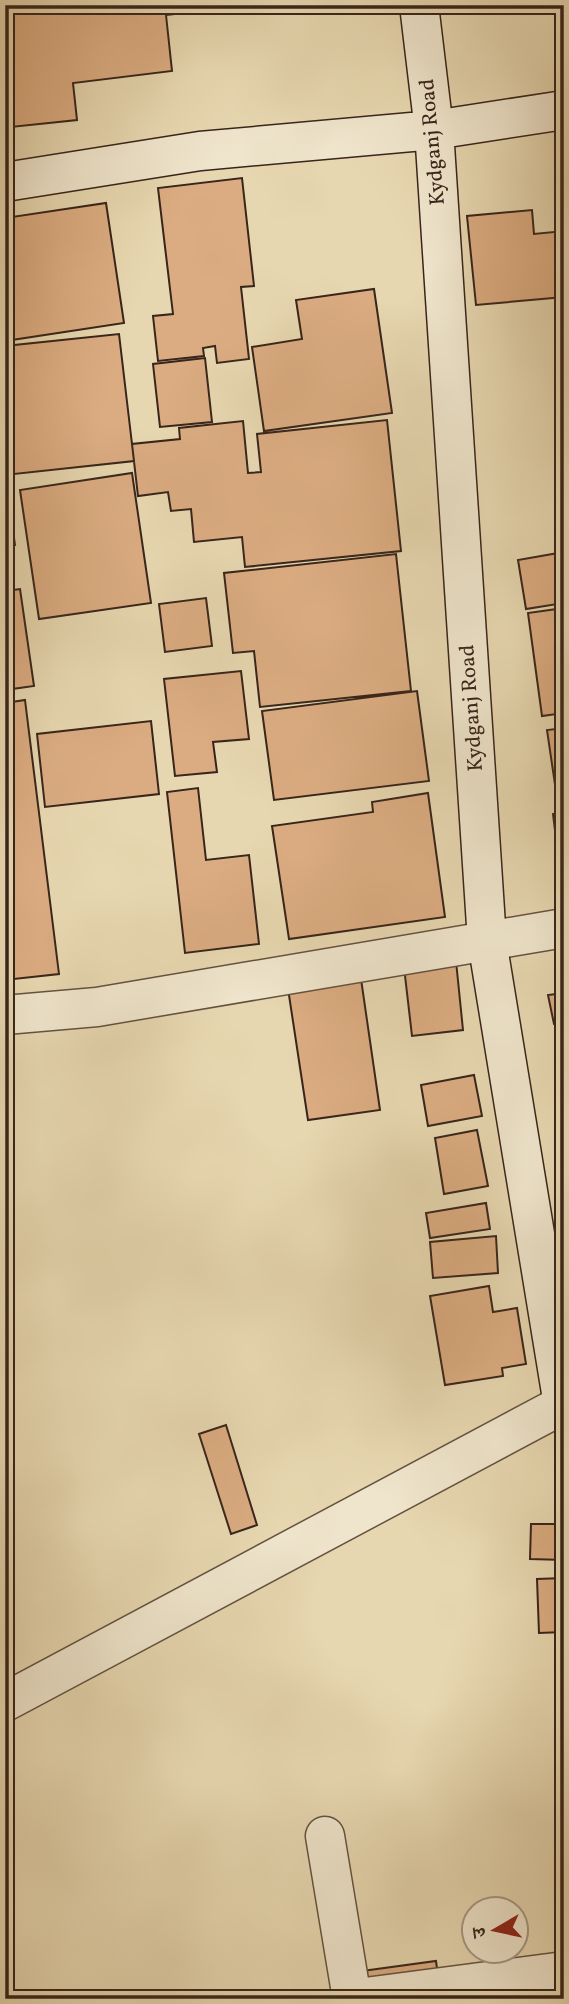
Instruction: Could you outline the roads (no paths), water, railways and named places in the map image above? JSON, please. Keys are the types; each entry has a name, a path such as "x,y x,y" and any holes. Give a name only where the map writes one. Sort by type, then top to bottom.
{"main road":[{"name":"Kydganj Road","path":"419,5 434,130 487,941 563,1408"},
{"path":"5,182 200,151 434,130 564,110"},
{"path":"5,1014 97,1007 564,928"},
{"path":"5,1702 563,1408"},
{"path":"325,1836 351,1999 564,1971"}]}
